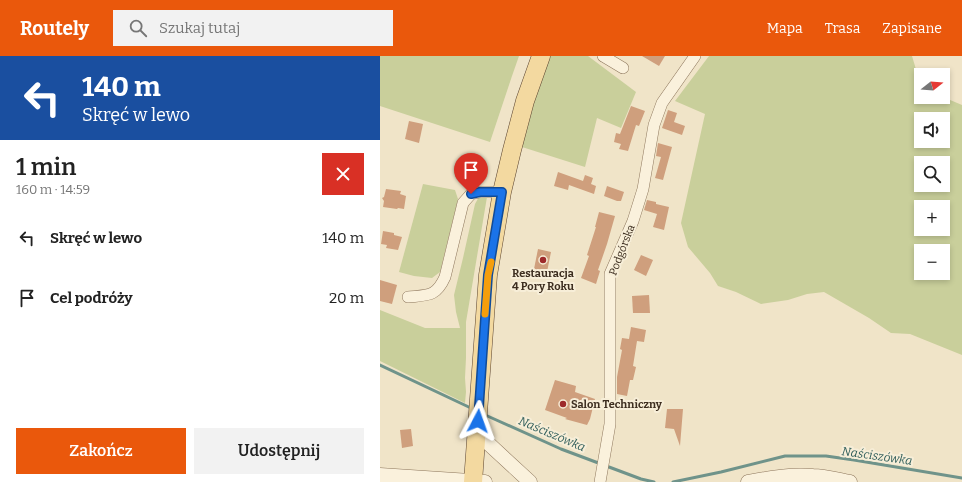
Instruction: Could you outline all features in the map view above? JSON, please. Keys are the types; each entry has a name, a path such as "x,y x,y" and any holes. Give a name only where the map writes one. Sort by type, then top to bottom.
{"main road":[{"path":"477,482 477,427 488,275 502,192 512,150 525,101 541,56"}],"street":[{"path":"603,56 623,68"},
{"name":"Podgórska","path":"600,482 610,424 610,274 633,221 643,189 654,125 662,103 695,56"},
{"path":"408,297 429,294 436,291 441,285 445,277 463,203 471,194 480,192 502,192"},
{"path":"477,427 530,482"},
{"path":"380,475 477,482"},
{"path":"748,482 800,475 850,482"}],"green space":[{"path":"380,56 519,56 490,142 380,106"},
{"path":"550,56 588,56 636,92 621,128 597,118 585,167 522,147 533,98"},
{"path":"709,56 912,56 916,68 914,68 914,104 950,104 950,100 962,105 962,355 910,334 891,333 869,318 824,292 807,294 788,300 761,304 736,292 718,286 710,273 688,247 681,223 705,114 675,101"},
{"path":"423,184 455,190 458,199 440,272 432,278 414,276 399,272"},
{"path":"480,195 487,197 466,322 465,403 380,361 380,310 425,328 460,328 454,295 475,204"}],"building":[{"path":"642,56 665,56 659,66"},
{"path":"631,106 645,111 639,126 636,125 628,151 619,149 621,144 614,142 616,133 620,134"},
{"path":"668,110 677,113 674,122 685,126 682,135 662,128"},
{"path":"409,121 423,124 419,143 405,139"},
{"path":"658,143 672,147 663,180 655,178 661,157 656,156"},
{"path":"558,172 583,181 585,175 593,178 591,184 596,186 594,194 569,185 568,190 554,186"},
{"path":"607,186 624,192 621,201 604,196"},
{"path":"386,189 401,191 400,194 406,196 404,209 383,207 384,201 382,198 384,197"},
{"path":"647,200 669,207 664,230 653,227 657,214 644,210"},
{"path":"599,212 615,216 598,270 600,271 596,284 581,278 589,256 587,255"},
{"path":"383,231 394,233 394,235 402,237 398,250 386,248 387,245 381,244"},
{"name":"Restauracja 4 Pory Roku","path":"538,249 551,252 547,272 534,269"},
{"path":"641,255 653,260 646,276 634,270"},
{"path":"380,280 397,285 392,304 380,301"},
{"path":"649,295 650,313 633,313 632,296"},
{"path":"631,327 646,330 644,342 637,341 633,366 636,367 633,380 630,380 627,396 617,394 617,377 622,350 620,349 622,338 629,339"},
{"path":"555,380 576,386 575,392 595,399 587,425 565,419 567,418 545,410"},
{"path":"667,409 683,409 680,446 674,429 665,428"},
{"path":"411,429 413,446 402,448 400,430"}],"waterway":[{"name":"Naściszówka","path":"380,365 473,409"},
{"name":"Naściszówka","path":"483,414 561,449 641,479 654,482"},
{"name":"Naściszówka","path":"673,482 785,456 826,456 962,478"}],"slow traffic":[{"path":"485,314 488,275 491,262"}],"place":[{"name":"Restauracja 4 Pory Roku","path":"543,260"},
{"name":"Salon Techniczny","path":"563,404"}],"route":[{"path":"471,194 480,192 502,192 488,275 478,421"}]}
